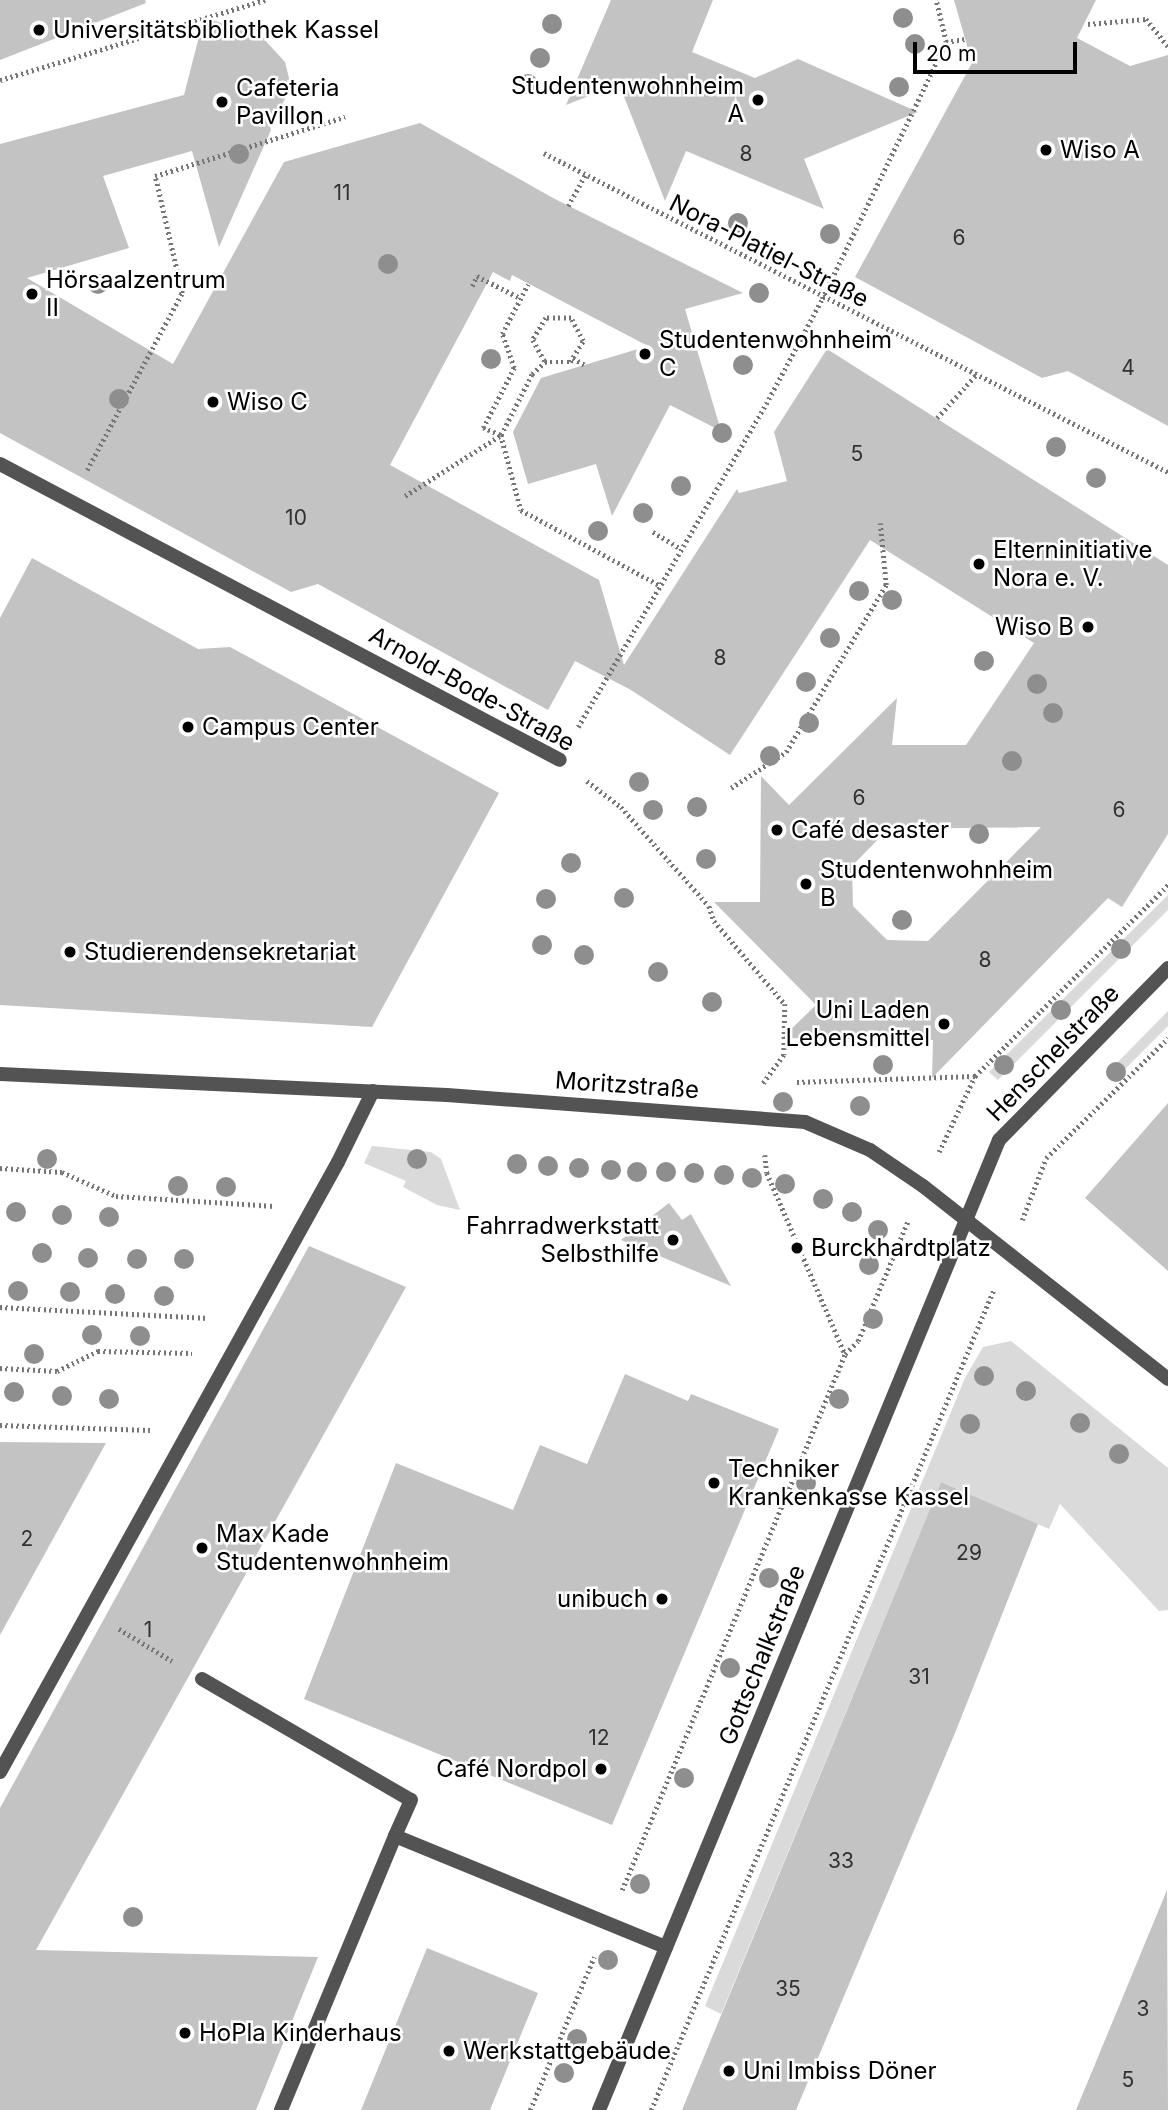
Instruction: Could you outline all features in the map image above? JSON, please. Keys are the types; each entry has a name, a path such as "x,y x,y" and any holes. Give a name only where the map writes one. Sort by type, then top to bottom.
{"street":[{"name":"Arnold-Bode-Straße","path":"0,464 559,760"},
{"name":"Henschelstraße","path":"966,1217 999,1140 1168,968"},
{"name":"Moritzstraße","path":"0,1074 373,1091 759,1116 806,1122 870,1150 966,1217 1168,1379"},
{"path":"0,1772 313,1208 373,1091"},
{"name":"Gottschalkstraße","path":"599,2110 966,1217"},
{"path":"202,1679 411,1800 281,2110"},
{"path":"396,1836 666,1947"}],"path":[{"path":"0,80 265,0"},
{"path":"559,760 766,404 822,299 946,42 936,0"},
{"path":"1088,24 1146,19 1168,46"},
{"path":"946,42 966,40"},
{"path":"70,501 182,293 155,176 345,117"},
{"name":"Nora-Platiel-Straße","path":"544,153 822,299 1168,472"},
{"path":"568,206 585,175"},
{"path":"472,286 477,276 520,298"},
{"path":"500,435 482,428 514,368 502,334 528,284"},
{"path":"405,496 500,435 532,374 545,362 570,362 583,341 570,318 546,318 533,340 545,362"},
{"path":"573,358 585,365"},
{"path":"937,418 975,376"},
{"path":"500,435 521,510 659,585"},
{"path":"731,788 786,752 886,585 880,523"},
{"path":"653,532 680,548"},
{"name":"Arnold-Bode-Straße","path":"530,2110 845,1354 767,1173 759,1116 763,1083 784,1055 785,1004 714,921 709,906 621,807 559,760"},
{"path":"651,2110 1010,1251 1046,1158 1168,1038"},
{"path":"790,1082 975,1076"},
{"path":"763,1083 777,1083"},
{"path":"0,1168 62,1172 116,1196 313,1208"},
{"path":"0,1307 251,1321"},
{"path":"0,1368 57,1371 98,1350 232,1355"},
{"path":"0,1425 189,1432"},
{"path":"89,1611 202,1679"}],"shaded area":[{"path":"1168,895 1168,910 998,1080 989,1072"},
{"path":"1168,1011 1168,1026 1113,1081 1106,1074"},
{"path":"372,1146 431,1152 441,1159 460,1210 437,1205 403,1187 406,1181 364,1163"},
{"path":"1011,1341 1168,1468 1168,1610 1159,1611 1060,1504 1049,1529 941,1482 721,2014 705,2006 965,1378 983,1347"}],"building":[{"name":"Universitätsbibliothek Kassel","path":"0,0 145,0 146,3 0,60"},
{"name":"Studentenwohnheim A","path":"611,0 713,0 692,52 755,78 798,59 918,112 804,159 824,209 686,151 665,201 619,84 566,105"},
{"name":"Wiso A","path":"954,0 1096,0 1077,38 1130,66 1168,55 1168,426 1068,371 1042,378 855,277 972,63"},
{"path":"204,17 263,38 285,62 289,78 287,94 219,247 192,151 103,176 129,248 27,278 173,364 284,162 420,123 553,198 743,293 685,309 721,431 670,405 612,516 596,464 528,484 513,432 541,378 648,346 512,275 510,281 493,272 390,465 599,580 624,665 737,489 739,493 787,481 774,432 827,349 1168,565 1168,834 1122,907 1108,898 932,1078 933,1040 782,1038 816,1005 714,902 760,902 761,776 789,805 897,698 892,745 966,745 1034,643 870,540 730,755 631,690 575,661 548,710 318,584 291,592 0,433 0,144 184,95","holes":["1041,827 928,941 887,940 853,906 852,866 888,829"]},
{"name":"Campus Center","path":"32,558 198,649 230,647 499,793 372,1027 0,1005 0,618"},
{"path":"1168,1103 1168,1271 1085,1198"},
{"name":"Fahrradwerkstatt Selbsthilfe","path":"669,1203 682,1220 691,1214 731,1286 621,1240"},
{"name":"Max Kade Studentenwohnheim","path":"309,1246 406,1287 36,1950 318,1957 256,2110 0,2110 0,1808"},
{"path":"625,1374 688,1401 691,1394 779,1429 612,1825 304,1699 396,1463 513,1510 540,1445 587,1464"},
{"path":"0,1442 106,1443 0,1635"},
{"path":"941,1482 1038,1524 955,1733 796,2110 682,2110"},
{"path":"1167,1890 1168,2110 1076,2110 1105,2040"},
{"name":"Werkstattgebäude","path":"427,1948 538,1993 490,2110 361,2110"}],"place":[{"name":"Universitätsbibliothek Kassel","path":"39,30"},
{"name":"Studentenwohnheim A","path":"758,100"},
{"name":"Cafeteria Pavillon","path":"222,102"},
{"name":"Wiso A","path":"1046,150"},
{"name":"Hörsaalzentrum II","path":"32,294"},
{"name":"Studentenwohnheim C","path":"645,354"},
{"name":"Wiso C","path":"213,402"},
{"name":"Elterninitiative Nora e. V.","path":"979,564"},
{"name":"Wiso B","path":"1088,627"},
{"name":"Campus Center","path":"188,727"},
{"name":"Café desaster","path":"777,830"},
{"name":"Studentenwohnheim B","path":"806,884"},
{"name":"Studierendensekretariat","path":"70,952"},
{"name":"Uni Laden Lebensmittel","path":"944,1024"},
{"name":"Fahrradwerkstatt Selbsthilfe","path":"673,1240"},
{"name":"Burckhardtplatz","path":"797,1248"},
{"name":"Techniker Krankenkasse Kassel","path":"714,1483"},
{"name":"Max Kade Studentenwohnheim","path":"202,1548"},
{"name":"unibuch","path":"662,1599"},
{"name":"Café Nordpol","path":"601,1769"},
{"name":"HoPla Kinderhaus","path":"185,2033"},
{"name":"Werkstattgebäude","path":"449,2051"},
{"name":"Uni Imbiss Döner","path":"729,2071"}]}
